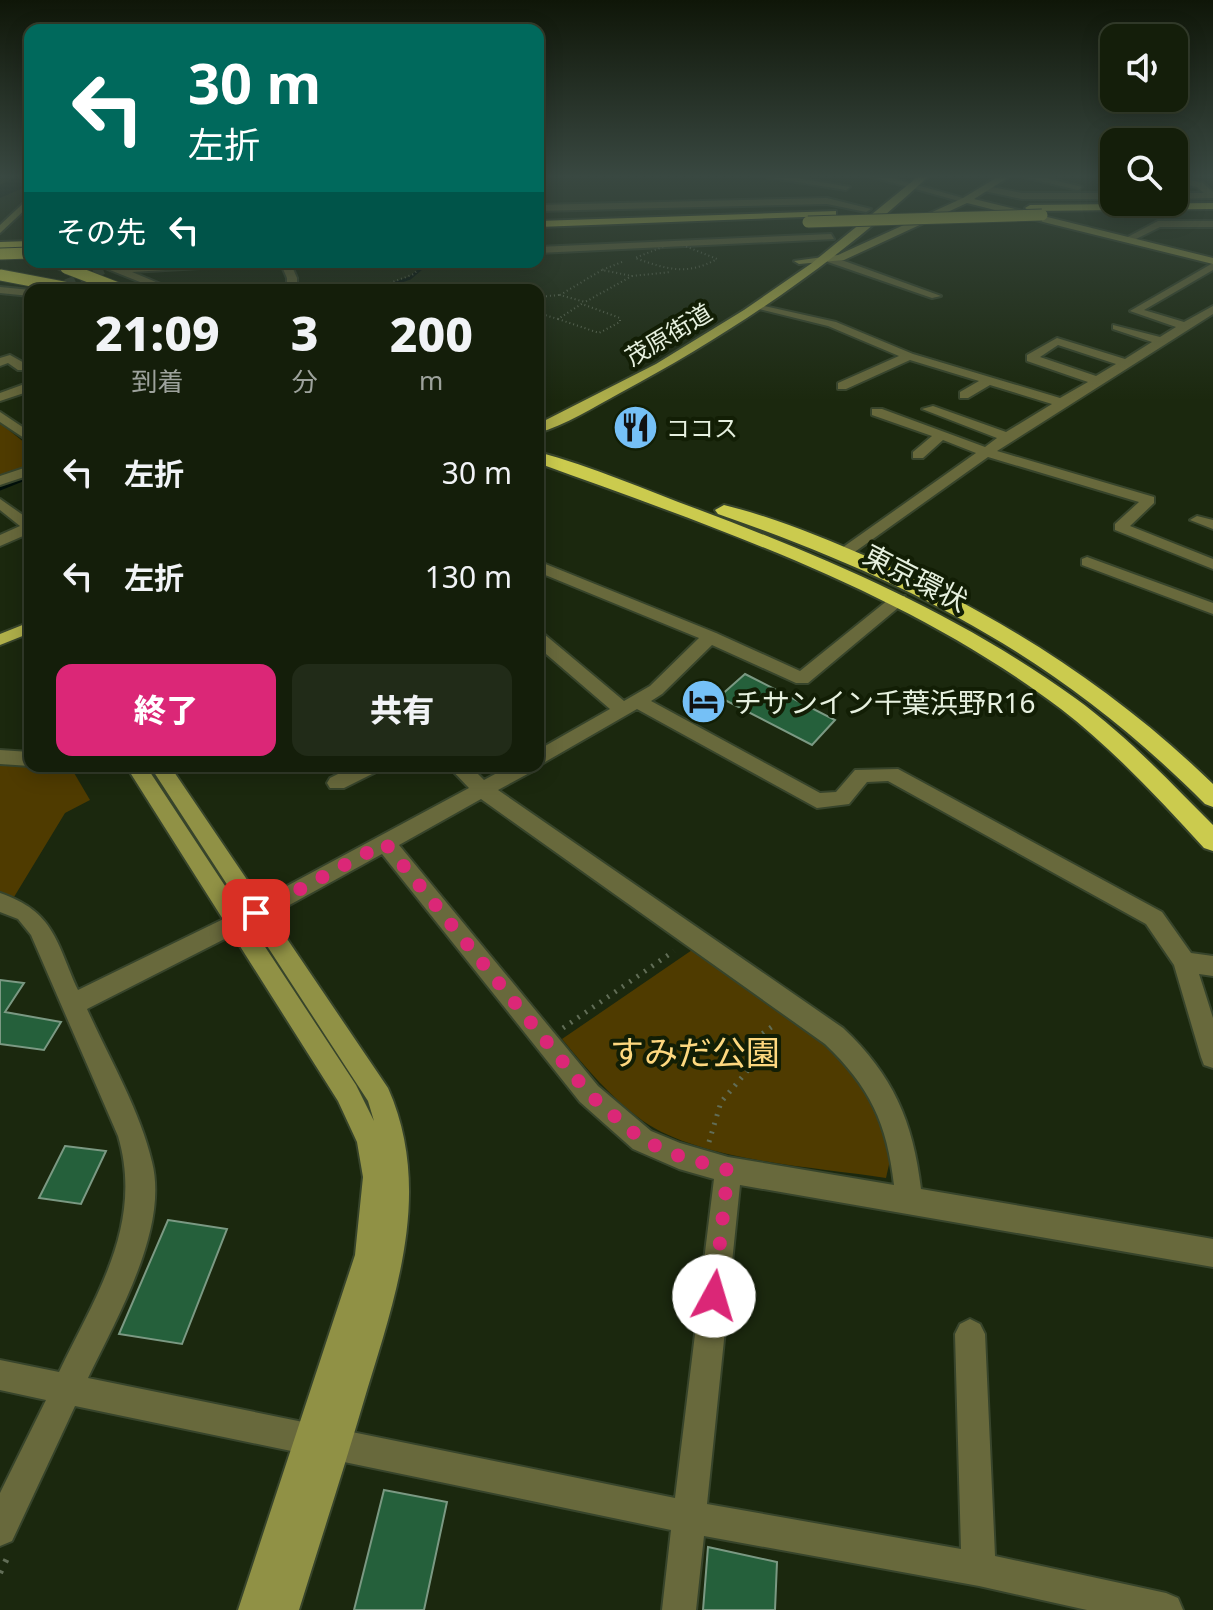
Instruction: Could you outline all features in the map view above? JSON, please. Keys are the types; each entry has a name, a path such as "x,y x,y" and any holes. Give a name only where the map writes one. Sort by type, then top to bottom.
{"highway":[{"path":"66,268 107,284"},
{"path":"0,275 47,284"},
{"name":"東京環状","path":"544,444 844,553 954,605 1065,672 1149,738 1213,798"},
{"name":"東京環状","path":"544,459 799,556 899,599 981,645 1069,704 1117,744 1213,841"}],"main road":[{"name":"茂原街道","path":"544,413 660,355 730,312 813,250"},
{"name":"茂原街道","path":"544,426 638,380 759,306 831,250"},
{"path":"0,640 24,630"}],"street":[{"path":"799,261 832,260 854,250"},
{"path":"1163,250 1213,264"},
{"path":"832,260 936,296"},
{"path":"1213,264 1135,311 1213,323"},
{"path":"114,268 155,284"},
{"path":"120,270 152,268"},
{"path":"0,290 24,292"},
{"path":"759,306 832,324 909,356 1062,403"},
{"path":"844,553 1007,437 1213,309"},
{"path":"1117,327 1161,341"},
{"path":"1098,381 1031,358 1057,341 1126,363"},
{"path":"842,386 909,356"},
{"path":"0,362 10,359 22,367"},
{"path":"964,395 990,380"},
{"path":"0,397 24,389"},
{"path":"928,409 1007,437"},
{"path":"877,412 987,452 1149,500 1120,527 1213,564"},
{"path":"0,416 24,434"},
{"path":"918,455 941,435"},
{"path":"0,481 24,472"},
{"path":"0,503 24,522"},
{"path":"1197,520 1213,525"},
{"path":"0,541 24,530"},
{"path":"1087,562 1213,609"},
{"path":"544,568 802,679 899,599"},
{"path":"544,755 656,690 710,637"},
{"path":"544,642 629,705 817,801 842,799 862,775 891,774 1154,918 1184,962 1213,1057"},
{"path":"0,757 24,759"},
{"path":"140,772 247,918"},
{"path":"163,772 347,1093 370,1141 376,1177 369,1255 282,1610"},
{"path":"337,783 359,772"},
{"path":"464,772 484,791 834,1036 861,1059 896,1122 905,1158 909,1202"},
{"path":"74,1004 247,918 516,772"},
{"path":"385,843 589,1094 642,1140 718,1167 1213,1253"},
{"path":"0,902 26,913 40,930 131,1136 140,1165 141,1200 117,1284 0,1529"},
{"path":"1184,962 1213,966"},
{"path":"679,1610 718,1167"},
{"path":"970,1334 979,1569"},
{"path":"0,1375 689,1517 979,1569 1166,1610"},
{"path":"255,1610 324,1442"}],"path":[{"path":"560,295 602,270 635,258"},
{"path":"387,284 414,274 419,268"},
{"path":"602,270 632,276 673,272"},
{"path":"558,319 632,276"},
{"path":"544,296 560,295 584,303 620,318 620,322 599,333 544,315"},
{"path":"544,1040 695,938"},
{"path":"718,1167 710,1125 735,1081 748,1070 749,1045 756,1035 774,1027 791,1008"}],"green space":[{"path":"0,423 24,442 24,470 0,479"},
{"path":"0,763 24,764 24,772 74,772 90,800 65,813 14,897 0,894"},
{"name":"すみだ公園","path":"695,948 843,1057 878,1106 890,1160 886,1178 726,1154 667,1134 620,1103 562,1039"}],"building":[{"name":"チサンイン千葉浜野R16","path":"745,674 835,720 812,745 719,697"},
{"path":"0,980 24,983 5,1012 61,1022 44,1050 0,1044"},
{"path":"65,1146 106,1151 81,1204 39,1198"},
{"path":"168,1220 227,1229 182,1344 119,1334"},
{"path":"384,1490 447,1502 424,1610 354,1610"},
{"path":"708,1547 777,1562 775,1610 703,1610"}],"waterway":[{"path":"393,284 410,278 422,268"},
{"path":"0,488 24,478"}],"tunnel":[{"path":"67,284 107,268"}],"place":[{"name":"ココス","path":"635,427"},
{"name":"チサンイン千葉浜野R16","path":"703,702"}],"route":[{"path":"256,913 385,843 544,1040 589,1094 613,1117 642,1140 679,1156 728,1170 714,1296"}]}
